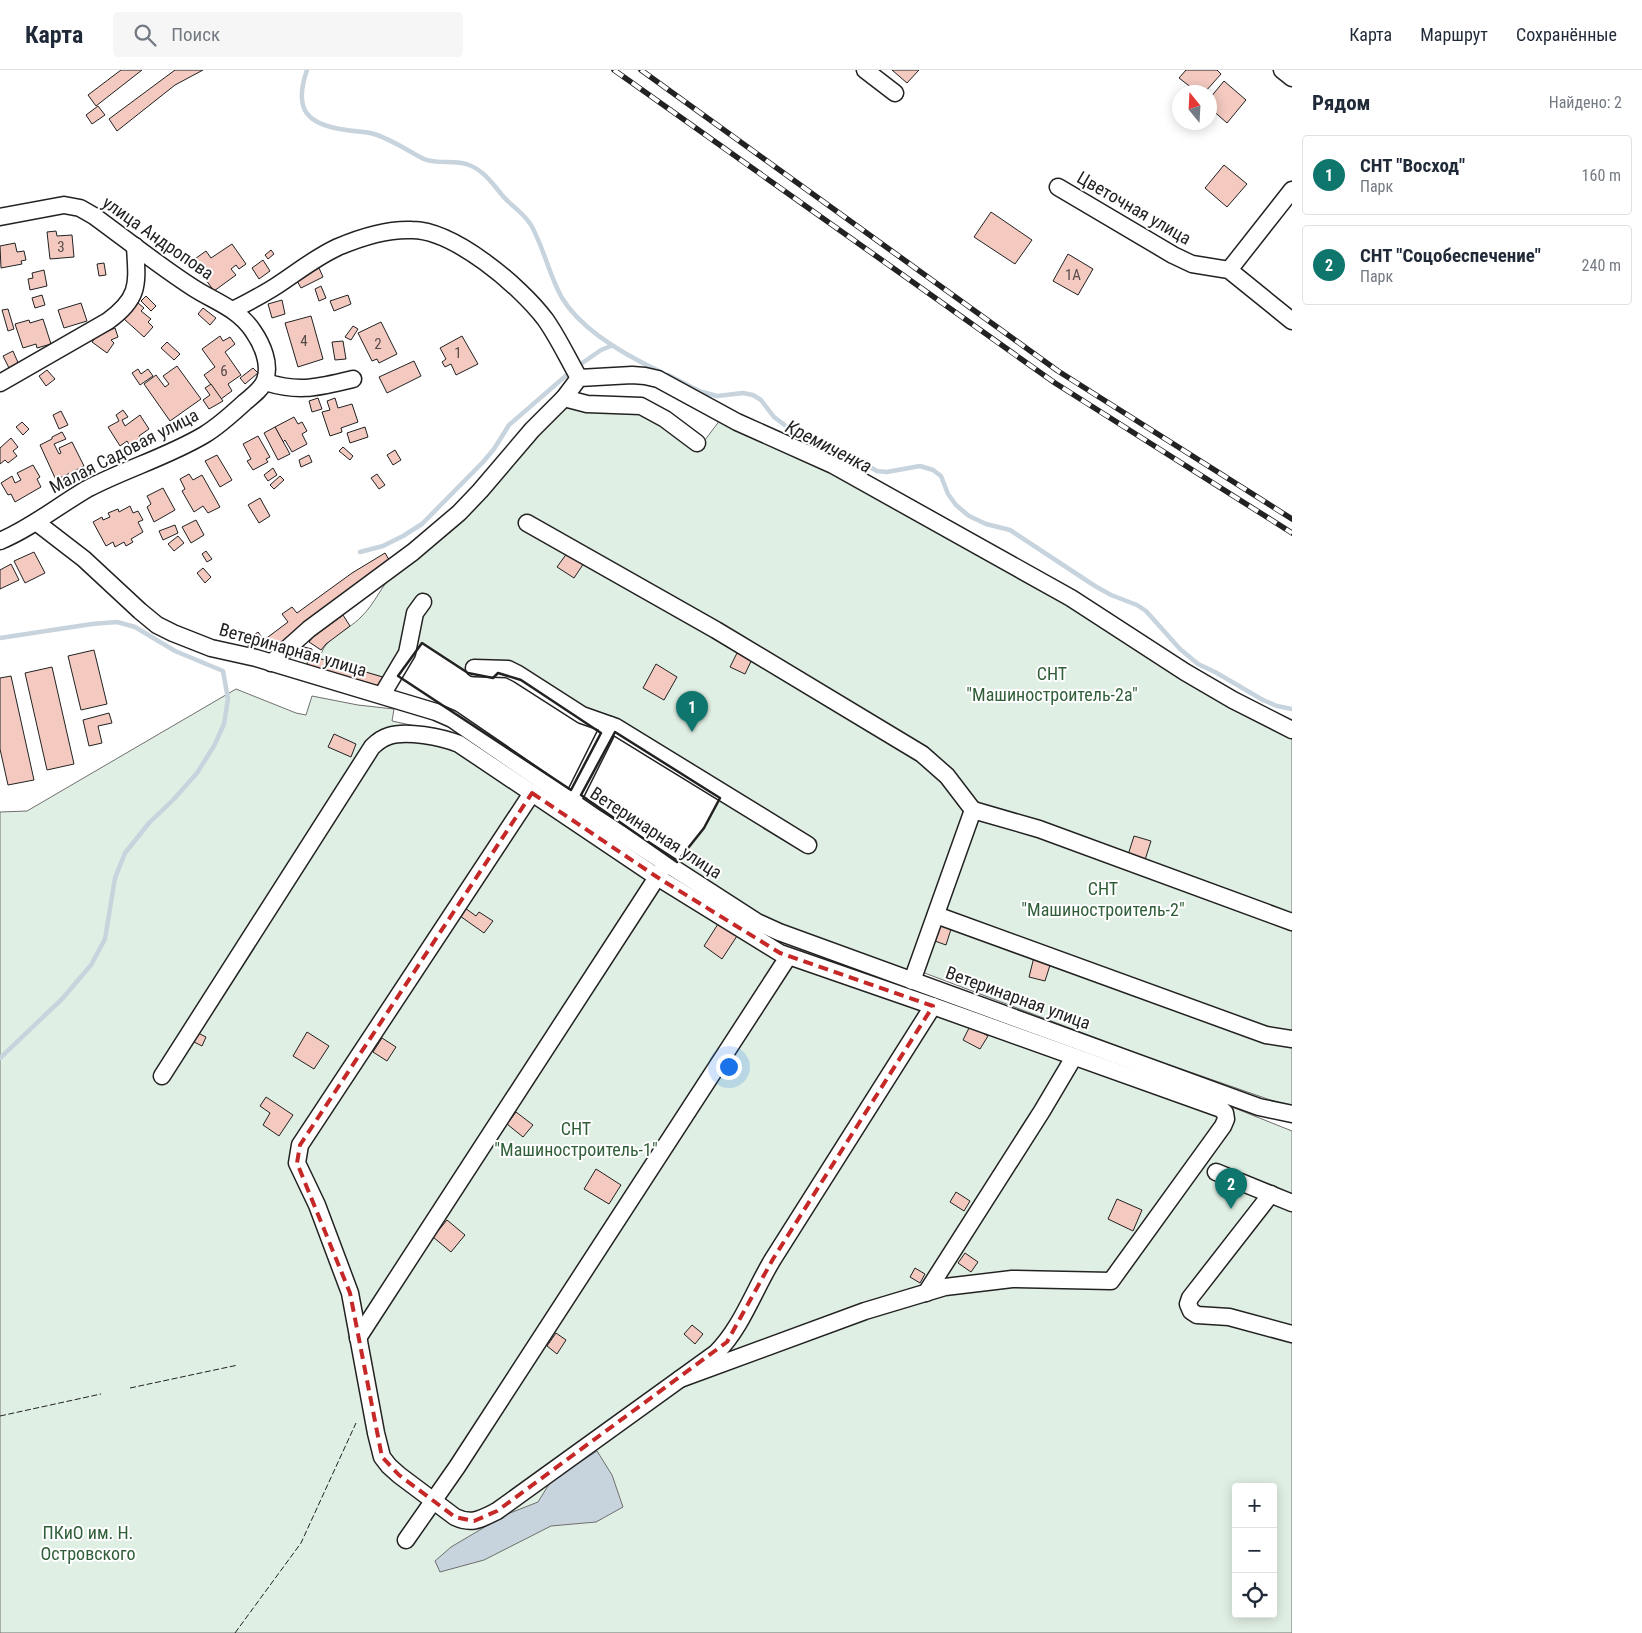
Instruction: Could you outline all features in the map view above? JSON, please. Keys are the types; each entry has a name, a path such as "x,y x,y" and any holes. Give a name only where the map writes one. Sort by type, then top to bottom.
{"street":[{"path":"865,70 895,93"},
{"path":"1282,70 1292,78"},
{"name":"Цветочная улица","path":"1058,187 1173,255 1192,264 1229,270 1292,321"},
{"path":"1229,270 1292,190"},
{"name":"улица Андропова","path":"0,217 64,206 80,208 94,216 191,287 233,310"},
{"path":"354,379 305,389 292,389 265,382 266,364 260,344 244,319 233,310 259,297 295,272 339,246 389,232 412,230 439,235 454,242 491,268 528,299 549,325 579,378"},
{"path":"0,384 119,314 134,294 136,284 135,246"},
{"path":"271,662 308,629 434,535 480,491 532,430 564,398 579,378 632,375 658,379 737,422 833,465 1071,598 1193,677 1292,730"},
{"name":"Малая Садовая улица","path":"0,541 14,535 99,483 180,447 204,434 244,404 265,382"},
{"path":"564,398 587,404 641,406 665,419 698,443"},
{"name":"Ветеринарная улица","path":"36,522 84,559 157,625 192,642 271,662 452,718 666,864 757,922 779,932 1259,1107 1292,1114"},
{"path":"527,523 716,630 922,754 947,776 973,810 1039,829 1292,922"},
{"path":"382,696 408,653 415,613 423,602"},
{"path":"474,668 496,668 513,671 582,715 616,726 808,845"},
{"path":"572,801 610,725"},
{"path":"162,1076 367,755 380,740 398,734 450,740 469,750 657,877 788,957 933,1006 1221,1109 1225,1113 1226,1119 1223,1126 1111,1281 1012,1279 945,1287 865,1312 680,1379"},
{"path":"532,793 300,1145 297,1162 317,1205 350,1293 382,1457 399,1475 455,1517 464,1521 474,1521 497,1511 716,1353 736,1330 753,1294 773,1259 933,1006"},
{"path":"912,981 973,810"},
{"path":"358,1338 666,864"},
{"path":"936,915 1266,1035 1292,1039"},
{"path":"406,1540 463,1459 788,957"},
{"path":"926,1293 1042,1111 1074,1057"},
{"path":"1216,1172 1292,1203"},
{"path":"1271,1194 1190,1298 1188,1304 1191,1311 1197,1315 1229,1317 1292,1334"}],"highlighted area":[{"path":"532,793 657,877 780,953 933,1006 773,1259 727,1342 497,1511 474,1521 455,1517 399,1475 382,1457 350,1293 297,1163 300,1145"}],"green space":[{"path":"563,405 581,411 608,412 635,408 676,434 693,450 702,444 720,420 790,450 1008,571 1292,738 1292,1106 1141,1055 922,972 904,969 765,918 677,862 704,828 720,799 615,732 601,733 521,680 498,673 493,678 468,673 422,643 398,676 386,678 320,659 326,645 366,612 396,571 439,541 463,521 480,502 484,494"},
{"path":"236,689 296,713 306,715 312,696 358,705 394,709 392,721 457,735 663,874 783,949 940,1002 1237,1109 1292,1131 1292,1633 0,1633 0,812 27,811"}],"shaded area":[{"path":"597,1451 612,1475 623,1507 596,1522 551,1526 484,1560 440,1572 435,1561 451,1547 505,1515 538,1502 551,1481"}],"building":[{"path":"121,70 142,70 96,106 88,95"},
{"path":"175,70 203,70 175,85 117,131 109,119"},
{"path":"892,70 919,70 907,83"},
{"path":"1186,70 1217,70 1221,74 1211,85 1188,85 1179,78"},
{"path":"1224,81 1246,100 1227,123 1217,114 1217,90"},
{"path":"98,106 105,115 92,124 86,115"},
{"path":"1224,165 1247,184 1227,207 1205,188"},
{"path":"991,212 1032,240 1015,264 974,237"},
{"path":"56,231 57,236 72,235 74,257 50,259 47,232"},
{"path":"15,243 17,252 24,251 26,260 21,261 22,264 1,268 0,246"},
{"path":"232,244 246,264 239,269 236,265 231,269 236,275 214,291 192,261 206,251 211,258"},
{"path":"271,250 274,254 268,259 265,255"},
{"path":"1068,254 1093,269 1078,295 1053,281"},
{"path":"263,260 270,271 259,279 252,268"},
{"path":"104,263 106,275 99,276 97,264"},
{"path":"319,268 323,277 301,288 296,279"},
{"path":"44,270 47,286 30,290 28,279 33,278 32,273"},
{"path":"321,286 326,298 319,301 315,289"},
{"path":"42,295 45,305 35,308 32,298"},
{"path":"348,295 351,304 334,311 330,301"},
{"path":"146,296 156,306 151,311 141,301"},
{"path":"282,300 285,314 272,318 268,304"},
{"path":"81,303 87,321 64,328 58,310"},
{"path":"138,303 144,308 141,311 151,319 148,322 153,327 144,337 124,319"},
{"path":"203,308 216,318 210,325 198,314"},
{"path":"8,309 14,329 8,331 2,310"},
{"path":"311,316 323,359 298,367 285,323"},
{"path":"43,319 51,344 37,348 36,344 23,348 15,324 29,320 30,323"},
{"path":"381,322 397,354 379,363 377,359 372,361 358,333"},
{"path":"353,326 358,329 351,340 345,337"},
{"path":"115,328 118,337 111,340 114,343 107,353 92,342 97,336"},
{"path":"220,336 223,341 230,337 235,344 225,352 241,375 228,384 232,391 221,399 204,375 215,367 202,349"},
{"path":"462,336 478,364 456,375 451,364 445,367 442,362 446,359 440,348"},
{"path":"343,341 346,359 335,360 332,342"},
{"path":"167,342 180,354 174,360 161,348"},
{"path":"13,351 19,365 10,370 3,356"},
{"path":"414,361 421,376 387,393 379,377"},
{"path":"177,366 201,399 170,421 144,384 156,375 165,387 169,384 163,376"},
{"path":"253,368 258,373 245,384 240,378"},
{"path":"138,369 141,374 148,369 153,376 140,385 132,373"},
{"path":"47,370 55,379 46,386 39,376"},
{"path":"211,384 223,401 209,409 203,400 210,395 205,388"},
{"path":"318,398 322,409 312,412 309,401"},
{"path":"335,398 338,408 352,404 358,422 341,428 342,432 330,436 322,412 330,410 327,401"},
{"path":"123,410 128,417 122,420 125,426 140,415 149,429 139,436 144,444 133,451 127,441 120,446 108,427 119,421 116,415"},
{"path":"61,411 68,425 59,429 53,415"},
{"path":"294,417 298,424 302,422 307,431 302,434 307,444 292,452 285,440 283,442 275,427"},
{"path":"22,422 29,429 23,435 16,427"},
{"path":"275,427 290,454 278,460 264,433"},
{"path":"365,427 368,437 350,443 347,433"},
{"path":"62,432 66,439 54,444 59,454 61,453 59,448 72,442 84,466 56,480 40,445"},
{"path":"258,436 270,457 266,459 268,462 253,470 247,461 251,459 243,444"},
{"path":"11,438 18,447 13,451 17,456 8,463 5,460 0,464 0,448"},
{"path":"343,447 353,456 350,460 339,451"},
{"path":"395,450 401,460 393,465 387,455"},
{"path":"217,455 232,480 220,487 205,461"},
{"path":"309,455 312,462 301,467 299,460"},
{"path":"33,465 40,477 37,479 41,487 15,502 11,494 8,495 1,483 12,476 15,483 21,480 17,473"},
{"path":"273,468 277,475 268,481 264,475"},
{"path":"189,474 193,480 202,475 220,507 208,513 203,506 194,512 182,491 185,489 180,479"},
{"path":"377,474 385,485 379,489 371,478"},
{"path":"280,476 284,480 274,489 270,485"},
{"path":"163,488 175,510 154,522 147,507 151,504 147,496"},
{"path":"260,498 270,516 259,523 248,505"},
{"path":"130,506 133,513 138,511 143,520 138,522 143,532 131,539 133,542 126,546 124,542 115,547 113,542 106,546 93,522 102,517 103,520 110,517 108,513 118,509 119,512"},
{"path":"196,520 204,535 191,543 182,527"},
{"path":"175,525 178,533 163,540 159,531"},
{"path":"178,536 184,543 174,551 168,544"},
{"path":"570,549 586,560 574,578 557,567"},
{"path":"206,551 212,559 207,562 202,554"},
{"path":"34,552 45,573 25,583 14,561"},
{"path":"385,553 391,563 335,602 271,651 264,641 252,650 245,642 258,632 264,640 288,622 282,614 292,607 297,613 352,573"},
{"path":"11,564 19,580 0,589 0,570"},
{"path":"203,568 211,577 205,583 197,573"},
{"path":"343,615 350,626 321,650 309,642 313,637"},
{"path":"296,645 312,649 311,656 386,678 382,689 306,667 308,660 294,656"},
{"path":"739,649 754,655 745,674 730,667"},
{"path":"94,650 107,704 81,710 68,656"},
{"path":"656,664 677,677 664,700 643,688"},
{"path":"52,667 74,764 47,770 25,673"},
{"path":"11,676 34,780 8,785 0,749 0,678"},
{"path":"109,713 112,723 98,726 102,743 89,746 83,720"},
{"path":"334,734 356,744 351,757 328,747"},
{"path":"1134,836 1151,841 1145,860 1128,855"},
{"path":"465,908 476,916 479,912 493,921 484,933 460,916"},
{"path":"938,921 952,926 946,945 932,940"},
{"path":"718,924 737,936 722,959 704,946"},
{"path":"1034,957 1051,962 1045,981 1029,977"},
{"path":"970,1026 988,1036 980,1049 963,1040"},
{"path":"194,1031 206,1037 202,1046 190,1040"},
{"path":"307,1032 329,1046 314,1069 293,1056"},
{"path":"382,1038 396,1047 387,1061 373,1052"},
{"path":"266,1097 293,1115 279,1136 263,1125 270,1113 260,1106"},
{"path":"516,1112 533,1125 523,1137 507,1124"},
{"path":"596,1169 621,1185 609,1204 584,1189"},
{"path":"956,1192 970,1201 964,1211 950,1202"},
{"path":"1117,1199 1142,1210 1133,1231 1108,1219"},
{"path":"447,1220 465,1235 451,1252 433,1237"},
{"path":"965,1253 978,1262 971,1272 958,1263"},
{"path":"915,1268 925,1274 920,1283 910,1277"},
{"path":"692,1325 703,1334 695,1344 684,1334"},
{"path":"556,1333 566,1340 557,1354 547,1346"}],"waterway":[{"name":"Кремиченка","path":"307,70 303,84 303,105 313,119 333,128 367,132 380,136 429,161 464,163 474,167 483,174 531,225 540,243 557,289 571,310 593,332 606,341 661,372"},
{"path":"578,366 601,350 611,346"},
{"path":"360,552 383,546 422,524 483,462 494,449 509,425 569,373"},
{"name":"Кремиченка","path":"668,375 699,391 717,396 743,393 753,395 761,400 774,417 786,426 877,471 887,472 920,466 933,470 941,476 948,494 956,505 969,516 986,524 1010,530 1095,586 1111,595 1137,605 1146,611 1180,649 1198,664 1263,700 1277,706 1292,709"},
{"path":"0,638 117,622 135,627 175,651 223,671 228,699 224,724 214,746 197,773 149,823 125,853 115,878 105,939 91,965 62,999 0,1058"}],"railway":[{"path":"614,70 1055,383 1292,533"},
{"path":"641,70 1058,371 1292,519"}],"fence":[{"path":"130,1388 238,1365"},
{"path":"0,1416 101,1394"},
{"path":"235,1633 301,1543 356,1423"}],"wall":[{"path":"422,643 468,673 493,678 498,673 521,680 601,733 571,790 398,676 422,643"},
{"path":"615,732 720,798 704,828 677,862 581,795 615,732"}],"place":[{"name":"СНТ \"Восход\"","path":"692,732"},
{"name":"СНТ \"Соцобеспечение\"","path":"1231,1209"}],"park label":[{"name":"СНТ \"Машиностроитель-2а\"","path":"1052,684"},
{"name":"СНТ \"Машиностроитель-2\"","path":"1103,900"},
{"name":"СНТ \"Машиностроитель-1\"","path":"576,1139"},
{"name":"ПКиО им. Н. Островского","path":"88,1544"}]}
